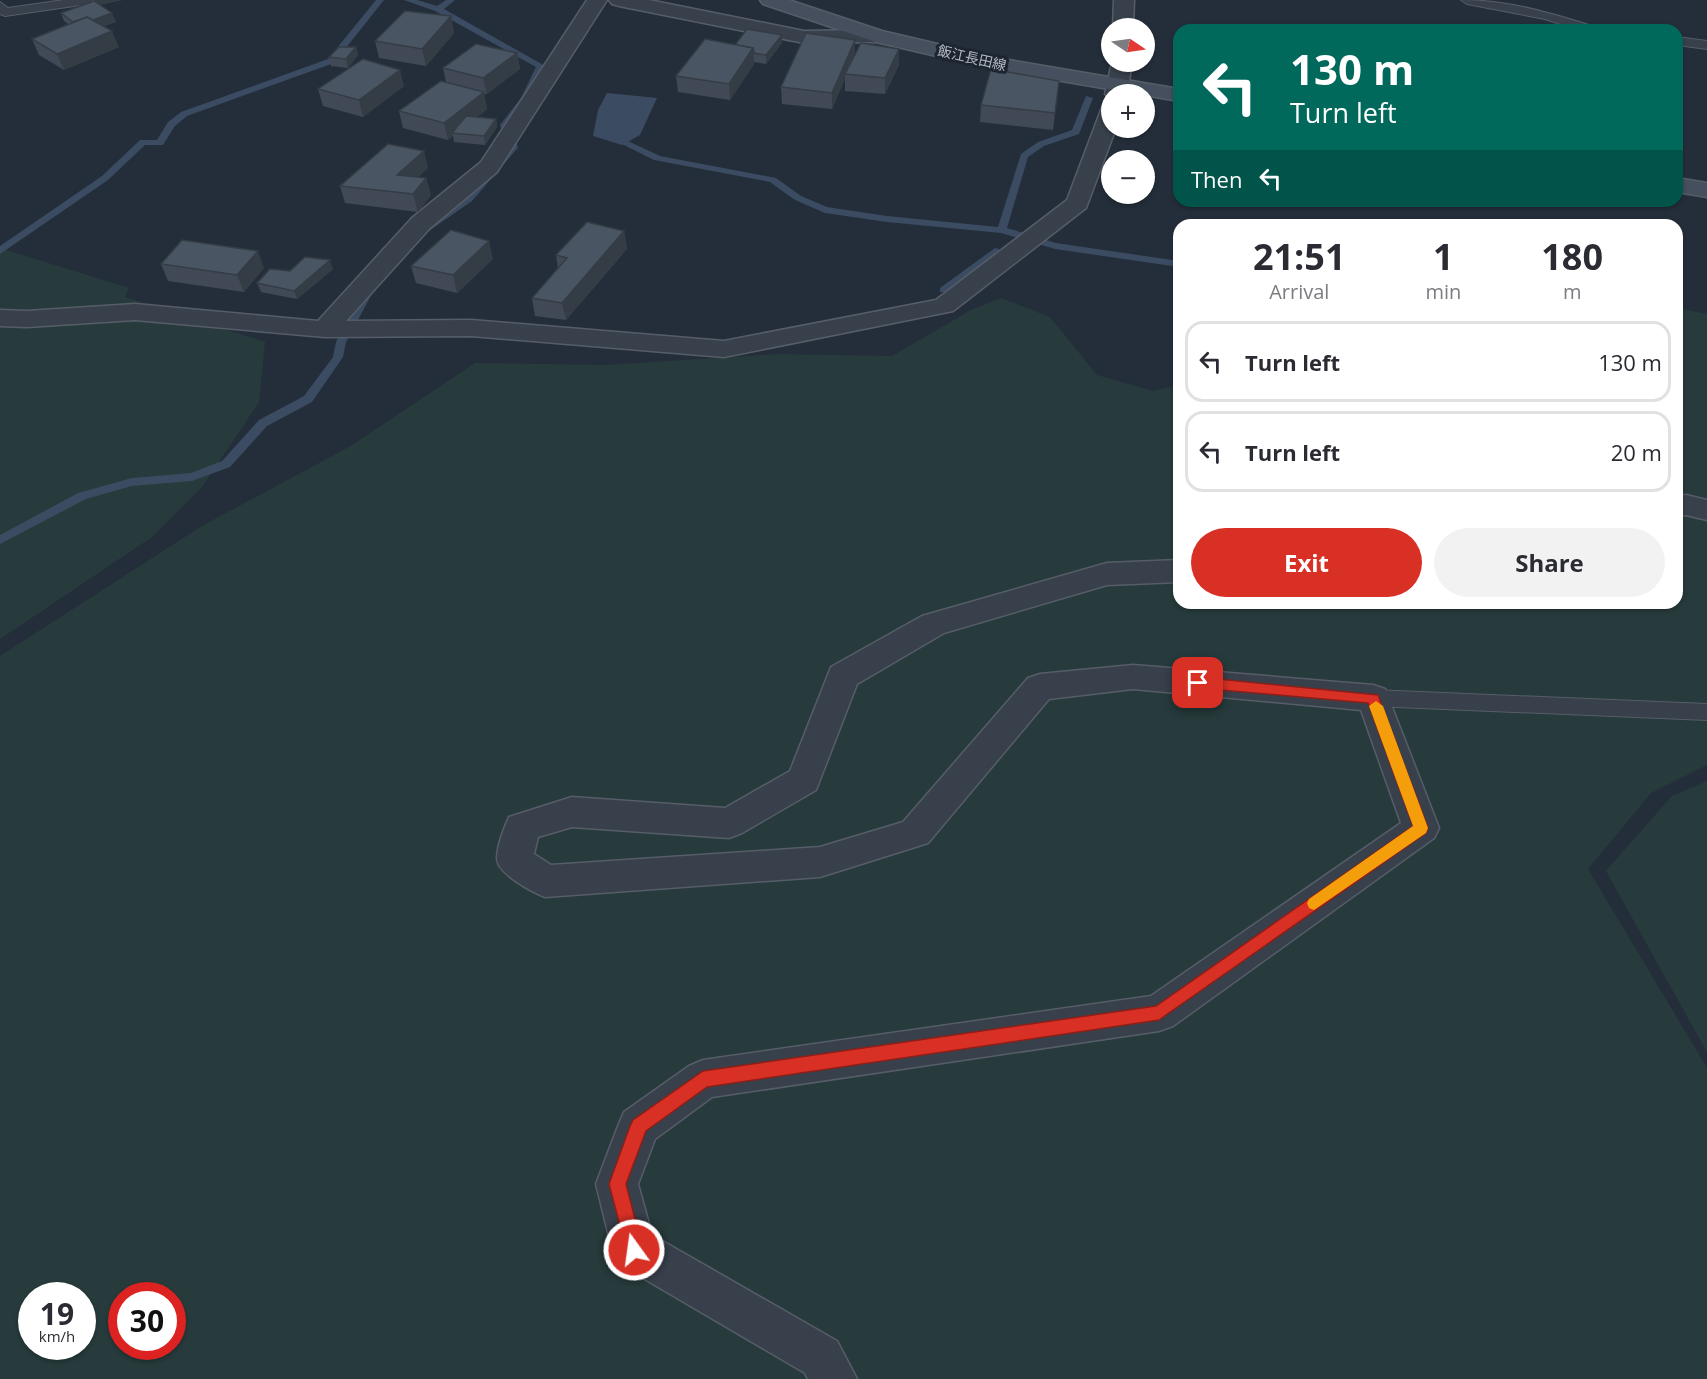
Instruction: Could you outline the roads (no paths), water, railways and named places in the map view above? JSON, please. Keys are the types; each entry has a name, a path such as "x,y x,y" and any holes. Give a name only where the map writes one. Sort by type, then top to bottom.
{"main road":[{"name":"飯江長田線","path":"770,0 876,36 1101,91"},
{"name":"飯江長田線","path":"1155,95 1173,95"},
{"path":"1683,185 1707,190"}],"street":[{"path":"325,329 421,223 489,167 597,0"},
{"path":"619,0 804,37 876,36"},
{"path":"1123,18 1124,0"},
{"path":"0,318 27,319 135,312 325,329 471,328 724,349 944,306 1078,203 1101,136"},
{"path":"1683,505 1707,510"},
{"path":"834,1379 822,1357 634,1250 617,1184 639,1126 703,1079 1159,1013 1421,828 1373,698 1132,677 1040,687 915,832 820,862 545,881 515,860 522,827 572,812 729,823 804,780 843,676 933,624 1107,574 1173,571"}],"lane":[{"path":"2,11 88,0"},
{"path":"1467,0 1548,16 1573,24"},
{"path":"1551,0 1548,16 1551,24"},
{"path":"1683,42 1707,45"},
{"path":"1373,698 1707,712"}],"water":[{"path":"607,93 657,98 640,135 622,145 593,136 598,110"}],"waterway":[{"path":"0,251 105,178 143,142 160,143 171,124 184,114 331,61 380,0"},
{"path":"408,0 438,9"},
{"path":"438,9 451,0"},
{"path":"426,230 469,199 513,148 505,125 525,98 541,66 438,9"},
{"path":"1002,230 1024,156 1041,144 1076,132 1089,98"},
{"path":"625,143 657,158 773,180 798,198 825,210 887,219 1002,230"},
{"path":"1002,230 1055,246 1173,263"},
{"path":"944,290 995,251"},
{"path":"0,540 82,496 132,482 192,477 226,464 263,423 308,399 338,357 341,342 368,292"}]}
